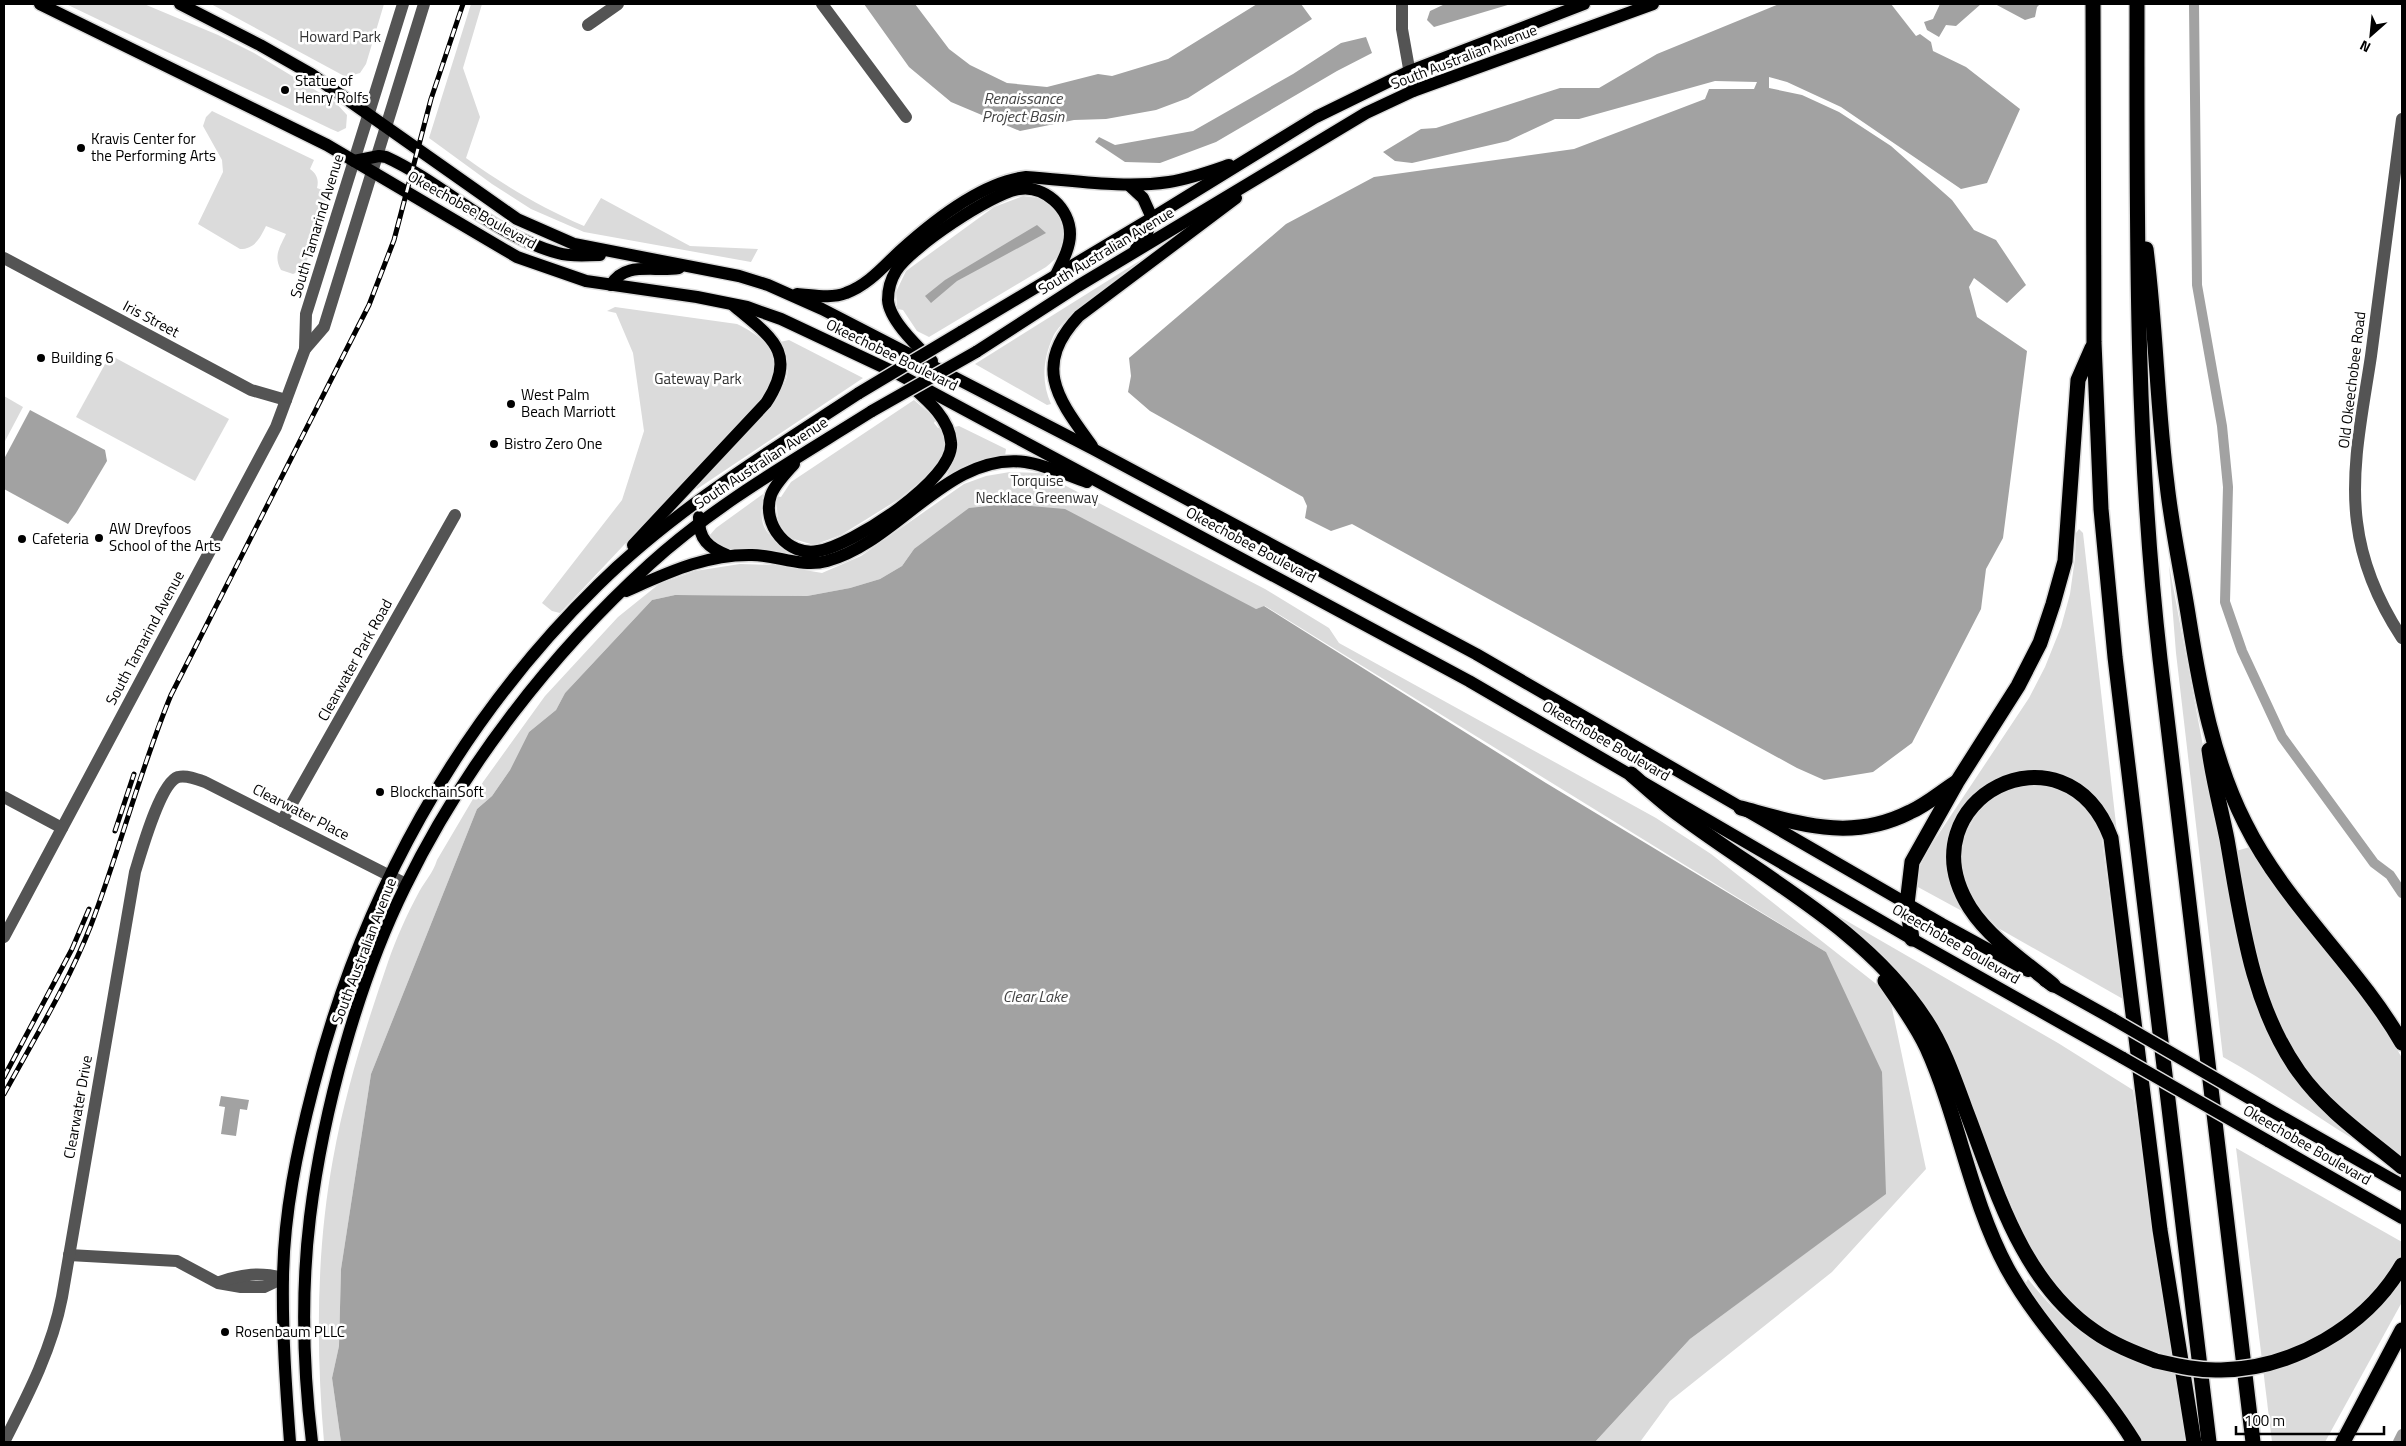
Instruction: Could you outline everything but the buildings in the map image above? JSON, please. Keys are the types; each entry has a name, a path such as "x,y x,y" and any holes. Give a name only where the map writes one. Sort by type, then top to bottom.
{"highway":[{"path":"2093,4 2094,342 2100,499 2114,657 2209,1442"},
{"path":"2138,4 2137,184 2140,403 2152,586 2253,1442"},
{"path":"2137,184 2154,310 2166,484 2211,764 2244,934 2261,998 2275,1032 2300,1073 2325,1103 2364,1138 2402,1167"},
{"path":"1912,939 1907,904 1912,862 1957,782 2018,686 2040,642 2053,604 2065,561 2078,380 2094,342"},
{"path":"2201,695 2221,764 2245,823 2269,864 2381,1009 2402,1043"},
{"path":"1631,774 1680,816 1823,915 1867,952 1898,982 1926,1020 1949,1066 2013,1230 2027,1258 2046,1288 2071,1313 2095,1332 2128,1350 2156,1361 2189,1368 2221,1370 2253,1366 2308,1350 2328,1339 2360,1316 2388,1286 2402,1266"},
{"path":"2053,985 1983,924 1971,910 1957,881 1954,857 1957,836 1965,816 1980,798 1994,787 2008,781 2037,778 2064,784 2092,804 2104,819 2110,838 2160,1230 2194,1442"},
{"path":"1741,808 1799,824 1825,829 1848,830 1877,825 1911,812 1957,782"},
{"path":"1867,952 1912,1020 1927,1049 1988,1229 2008,1269 2030,1306 2134,1442"},
{"path":"2343,1442 2387,1362 2402,1330"},
{"path":"2387,1362 2402,1343"}],"main road":[{"name":"Okeechobee Boulevard","path":"40,4 327,146 518,257 586,282 730,302 781,318 898,374 1438,664 1631,774 1912,939 2402,1218"},
{"name":"Okeechobee Boulevard","path":"180,4 284,58 368,113 517,219 568,242 619,254 739,276 787,294 822,309 1093,448 1476,654 1907,904 2053,985 2402,1185"},
{"name":"South Australian Avenue","path":"290,1442 285,1361 283,1278 295,1162 320,1059 346,978 389,874 416,822 468,740 528,662 600,582 704,497 726,480 859,393 1152,218 1316,117 1410,71 1584,4"},
{"name":"South Australian Avenue","path":"312,1442 305,1368 306,1281 310,1218 338,1075 362,996 406,884 435,830 482,756 542,678 617,595 650,564 740,492 872,410 976,352 1133,253 1366,113 1413,91 1653,4"},
{"path":"787,294 833,297 853,289 874,276 921,232 947,214 973,197 1015,178 1026,177 1129,185 1170,182 1192,177 1255,155"},
{"path":"354,161 376,157 390,159 499,226 549,250 572,255 619,254"},
{"path":"1093,448 1061,403 1055,388 1053,371 1059,341 1079,316 1205,223 1276,166"},
{"path":"1129,185 1143,198 1152,218 1147,233 1133,253"},
{"path":"938,368 908,336 894,316 888,302 889,286 896,270 942,231 984,204 1012,191 1029,189 1039,191 1062,209 1070,226 1068,245 1054,277"},
{"path":"611,285 617,276 628,270 661,270 688,266"},
{"path":"600,582 766,403 775,389 781,366 775,343 730,302"},
{"path":"802,455 771,493 769,509 775,531 782,540 806,551 818,551 853,537 916,495 940,473 951,452 952,444 950,434 940,415 898,374"},
{"path":"617,595 678,568 727,555 777,557 810,564 833,560 851,552 891,528 953,480 976,468 995,463 1025,462 1046,467 1129,497"},
{"path":"704,497 699,524 702,538 707,544 727,555"},
{"path":"283,1278 306,1281"}],"street":[{"name":"South Tamarind Avenue","path":"4,937 276,427 305,349 306,314 403,4"},
{"name":"South Tamarind Avenue","path":"305,349 324,327 424,4"},
{"path":"588,25 618,4"},
{"path":"822,4 906,117"},
{"path":"1402,4 1402,29 1413,91"},
{"name":"Old Okeechobee Road","path":"2402,119 2360,431 2356,486 2357,523 2368,567 2386,613 2402,638"},
{"name":"Iris Street","path":"4,258 251,390 286,400"},
{"name":"Clearwater Park Road","path":"282,821 455,515"},
{"name":"Clearwater Place","path":"178,777 190,777 205,782 406,884"},
{"name":"Clearwater Drive","path":"4,1442 44,1358 60,1302 135,872 164,791 178,777"},
{"path":"4,797 62,828"},
{"path":"69,1255 177,1261 218,1283 241,1287 264,1287 283,1278"}],"green space":[{"path":"66,4 144,4 218,35 254,53 335,102 347,115 346,128 338,132 331,129"},
{"name":"Howard Park","path":"211,4 384,4 366,64 360,73 346,77"},
{"path":"471,4 482,4 463,68 480,117 466,158 523,195 584,226 601,198 690,246 758,249 751,262 584,232 531,209 492,184 429,138"},
{"path":"212,111 314,160 310,169 317,177 317,188 330,193 304,269 293,274 281,270 277,256 286,234 266,226 259,239 253,245 240,249 198,224 223,172 222,160 203,126 206,117"},
{"path":"1023,196 1038,198 1046,202 1058,213 1062,221 1065,237 1059,255 1046,267 929,337 917,331 903,310 897,309 896,292 906,271 994,207"},
{"path":"1160,248 1085,303 1060,327 1053,337 1044,370 1051,404 1047,405 975,364"},
{"name":"Gateway Park","path":"615,307 737,324 754,333 767,346 775,361 776,371 773,383 763,397 560,613 552,611 542,603 622,500 644,431 633,353 616,313 607,311"},
{"path":"789,340 863,378 697,489 695,486 761,416 782,387 787,376 787,367 780,342"},
{"path":"110,355 229,419 195,481 76,417"},
{"path":"4,396 23,407 4,443"},
{"path":"914,400 936,419 934,423 938,428 941,427 946,451 937,468 899,499 841,535 814,545 790,538 778,522 776,496 781,497 791,482"},
{"path":"959,426 1006,449 1005,456 973,462 945,479 956,456 954,427"},
{"name":"Torquise Necklace Greenway","path":"1010,472 1041,473 1265,589 1329,628 1339,643 1656,818 1711,854 1889,994 1926,1169 1832,1272 1670,1401 1640,1442 1595,1442 1690,1339 1885,1194 1826,952 1265,606 1256,609 914,549 902,566 880,579 850,588 807,596 675,595 652,600 565,693 556,710 529,732 510,770 492,796 477,809 371,1074 341,1269 339,1346 332,1378 341,1442 324,1442 319,1336 323,1229 333,1159 350,1084 364,1035 398,936 419,892 483,782 545,696 618,617 659,584 695,571 740,564 776,565 822,573 861,556 964,484 986,476"},
{"path":"763,494 762,515 765,528 788,553 749,548 729,549 713,542 709,536 716,528"},
{"path":"2079,529 2083,533 2117,833 2102,807 2094,798 2009,777 1950,839 1949,862 1965,910 1962,911 1916,886 1918,870 1930,847 2029,698 2045,667 2061,627 2070,594 2076,533"},
{"path":"2169,565 2240,943 2257,1005 2264,1023 2283,1058 2307,1095 2311,1094 2359,1140 2355,1140 2223,1057 2176,653"},
{"path":"2019,784 2055,786 2085,805 2101,832 2123,999 1998,928 1968,895 1961,875 1961,841 1985,800"},
{"path":"2250,847 2389,1035 2402,1058 2402,1156 2357,1124 2332,1103 2309,1077 2291,1049 2276,1018 2265,986 2249,918 2236,851"},
{"path":"1833,913 2058,1043 2133,1090 2173,1357 2127,1342 2107,1332 2082,1314 2059,1291 2028,1245 1949,1054 1831,914"},
{"path":"2236,1148 2402,1242 2402,1302 2325,1442 2272,1442"},
{"path":"2028,1279 2060,1314 2094,1341 2133,1361 2178,1374 2185,1442 2139,1442 2024,1286"}],"water":[{"name":"Renaissance Project Basin","path":"864,4 915,4 949,49 970,65 1007,83 1047,87 1098,74 1112,76 1168,59 1257,4 1301,4 1312,19 1188,98 1156,110 1106,119 1074,120 1020,131 951,102 909,67"},
{"path":"1445,4 1511,4 1434,27 1427,20 1430,11"},
{"path":"1779,4 1891,4 1916,36 1920,34 1931,42 1933,51 1966,67 2020,109 1987,183 1961,189 1841,107 1787,82 1769,77 1769,88 1802,95 1839,112 1891,146 1952,200 1974,230 1996,240 2026,285 2007,303 1974,278 1969,287 1977,317 2027,351 2003,538 1986,569 1981,609 1912,743 1873,772 1824,780 1797,768 1352,524 1331,531 1305,518 1307,506 1303,497 1150,411 1128,392 1131,376 1129,358 1286,224 1374,177 1574,149 1705,99 1709,89 1754,89 1757,82 1715,81 1579,119 1555,119 1508,141 1412,163 1395,161 1383,152 1421,129 1436,128 1560,88 1599,88 1657,54"},
{"path":"1940,4 1981,4 1956,26 1946,25 1939,37 1927,30 1924,22 1933,19"},
{"path":"1995,4 2040,4 2037,7 2035,17 2025,20"},
{"path":"1366,37 1372,53 1337,71 1216,142 1160,163 1125,162 1095,142 1099,137 1115,145 1193,131 1293,74 1341,43"},
{"path":"1037,225 1046,233 957,281 931,303 925,296 945,280"},
{"path":"30,410 105,450 107,461 68,524 4,489 4,459"},
{"name":"Clear Lake","path":"1008,504 1065,509 1256,609 1264,606 1546,783 1826,952 1882,1072 1886,1194 1690,1339 1595,1442 341,1442 332,1378 339,1346 341,1269 371,1074 477,809 492,796 510,770 529,732 556,710 565,693 652,600 675,595 807,596 850,588 880,579 902,566 914,549 969,508"},
{"path":"221,1096 249,1100 247,1110 240,1109 236,1136 221,1134 225,1107 219,1106"}],"waterway":[{"path":"2194,4 2197,285 2222,426 2228,487 2225,602 2242,651 2282,737 2374,863 2390,875 2402,893"},
{"path":"2398,1442 2402,1434"}],"railway":[{"path":"4,1094 50,1011 82,947 171,695 369,305 394,240 431,99 463,4"},
{"path":"115,831 134,774"},
{"path":"4,1077 72,949 89,909"}],"place":[{"name":"Statue of Henry Rolfs","path":"285,90"},
{"name":"Kravis Center for the Performing Arts","path":"81,148"},
{"name":"Building 6","path":"41,358"},
{"name":"West Palm Beach Marriott","path":"511,404"},
{"name":"Bistro Zero One","path":"494,444"},
{"name":"AW Dreyfoos School of the Arts","path":"99,538"},
{"name":"Cafeteria","path":"22,539"},
{"name":"BlockchainSoft","path":"380,792"},
{"name":"Rosenbaum PLLC","path":"225,1332"}]}
